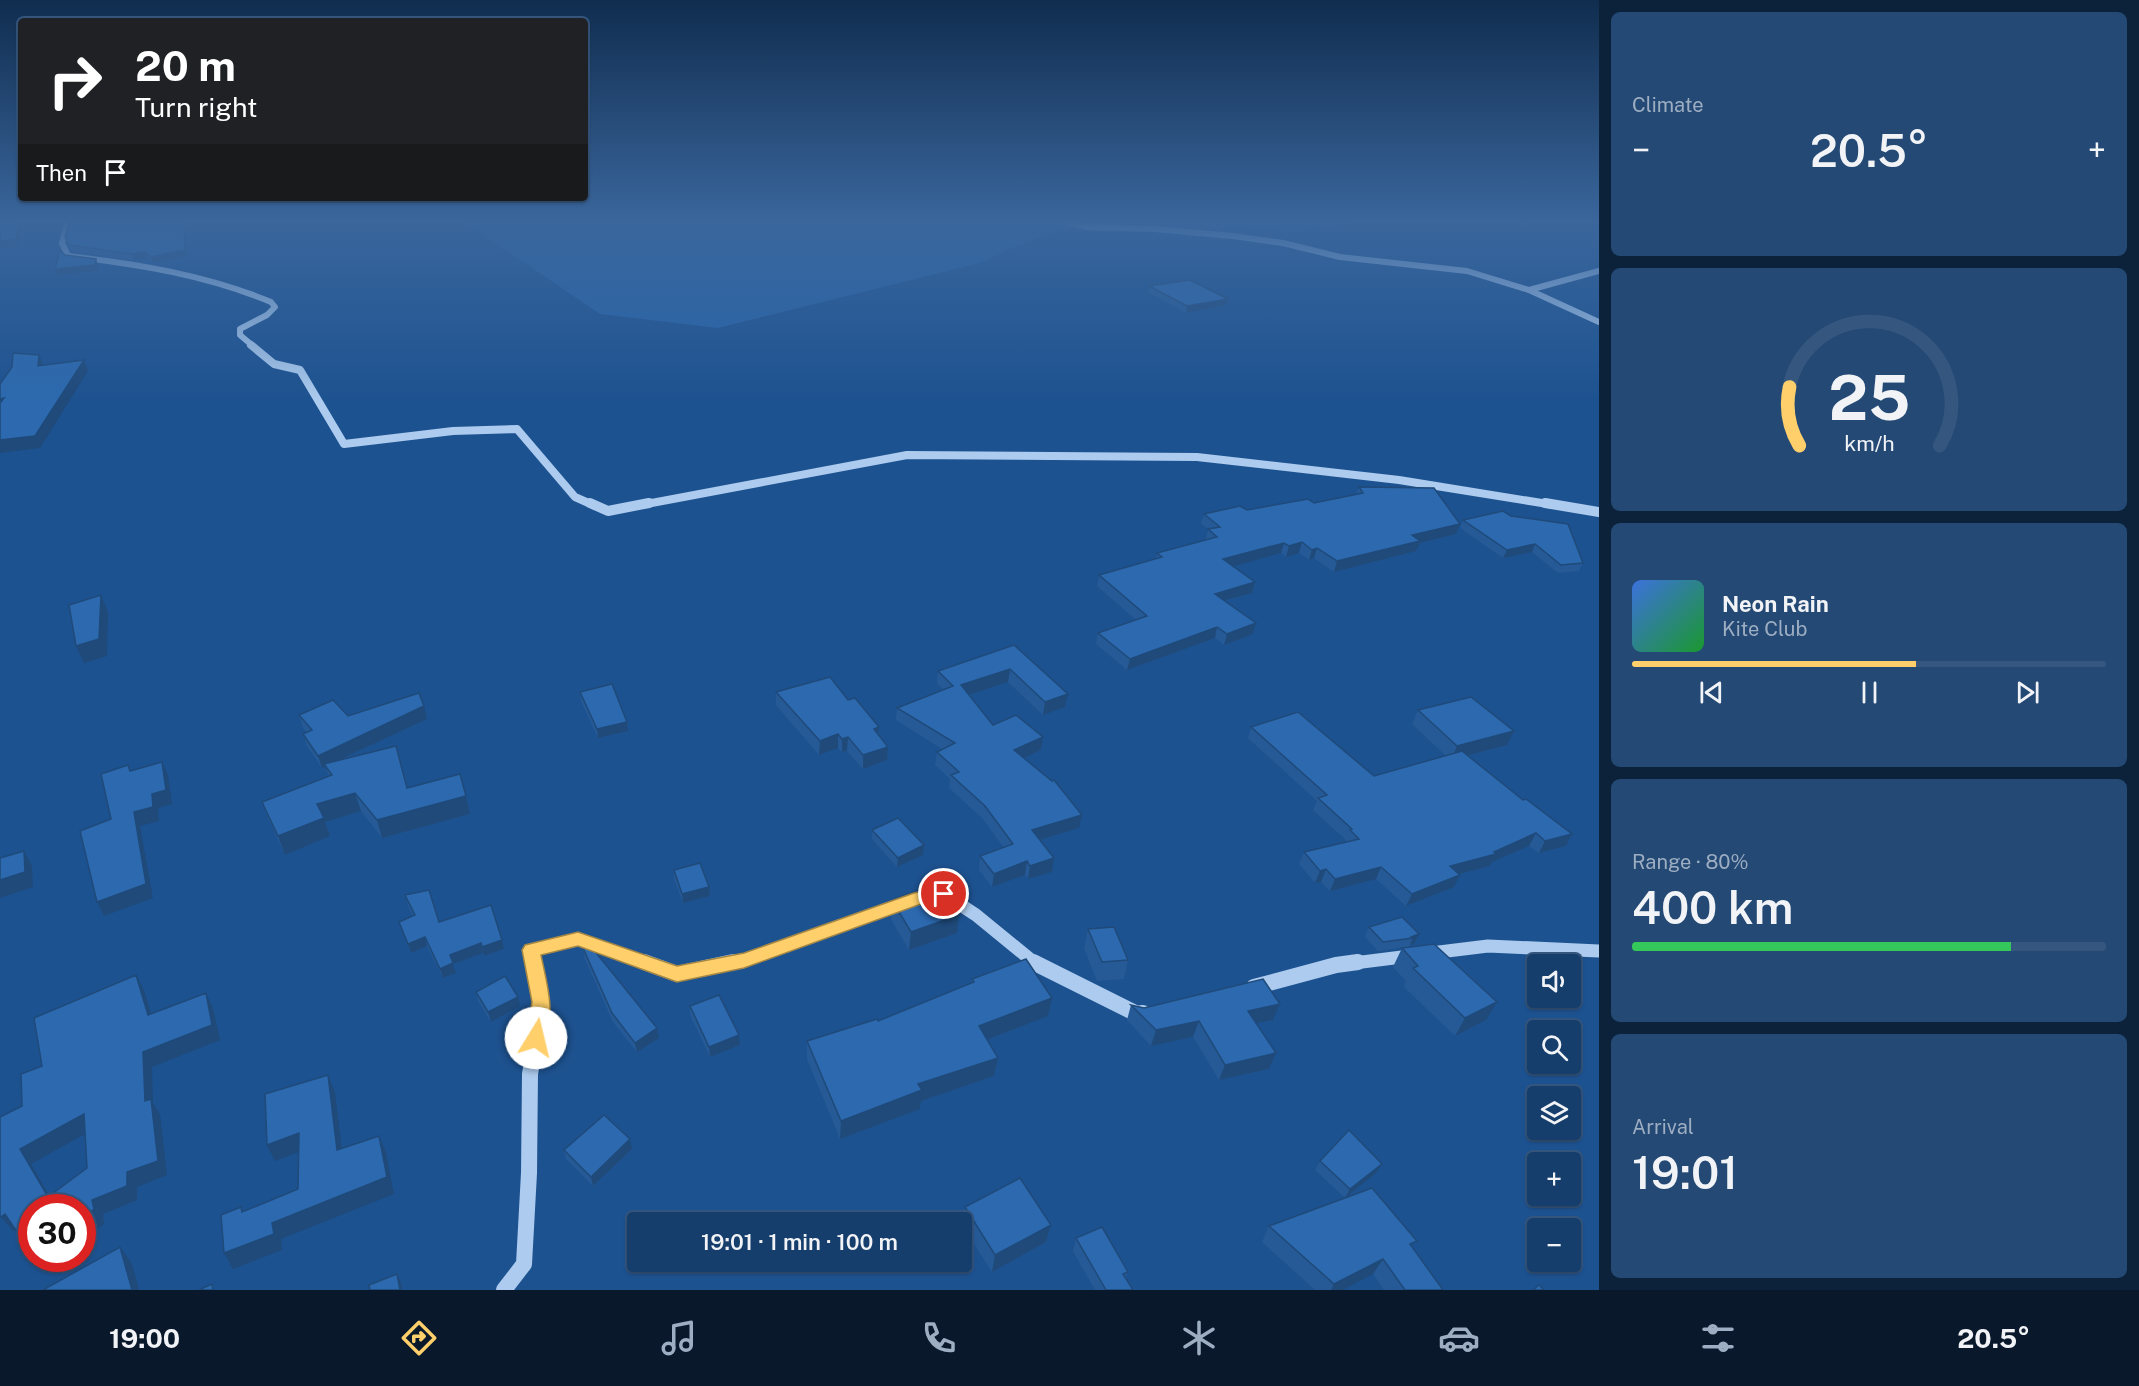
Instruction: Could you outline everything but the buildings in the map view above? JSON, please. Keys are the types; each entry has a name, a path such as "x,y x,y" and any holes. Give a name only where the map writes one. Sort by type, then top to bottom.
{"street":[{"path":"213,281 271,302 275,307 267,315 240,329 240,335 274,364 300,370 344,444 453,431 517,429 575,496 608,511 907,455 1197,457 1400,480 1599,512"},
{"path":"1500,281 1529,290 1599,322"},
{"path":"1529,290 1561,281"},
{"path":"504,1290 524,1264 529,1173 530,1074 542,1002 531,950 578,939 677,974 744,960 920,897 944,894 976,915 1034,963 1137,1014 1159,1009"},
{"path":"1238,991 1336,965 1488,946 1599,951"}],"shaded area":[{"path":"552,281 907,281 718,328 600,314"}],"route":[{"path":"536,1038 542,1002 531,950 578,939 677,974 744,960 920,897 944,894"}]}
